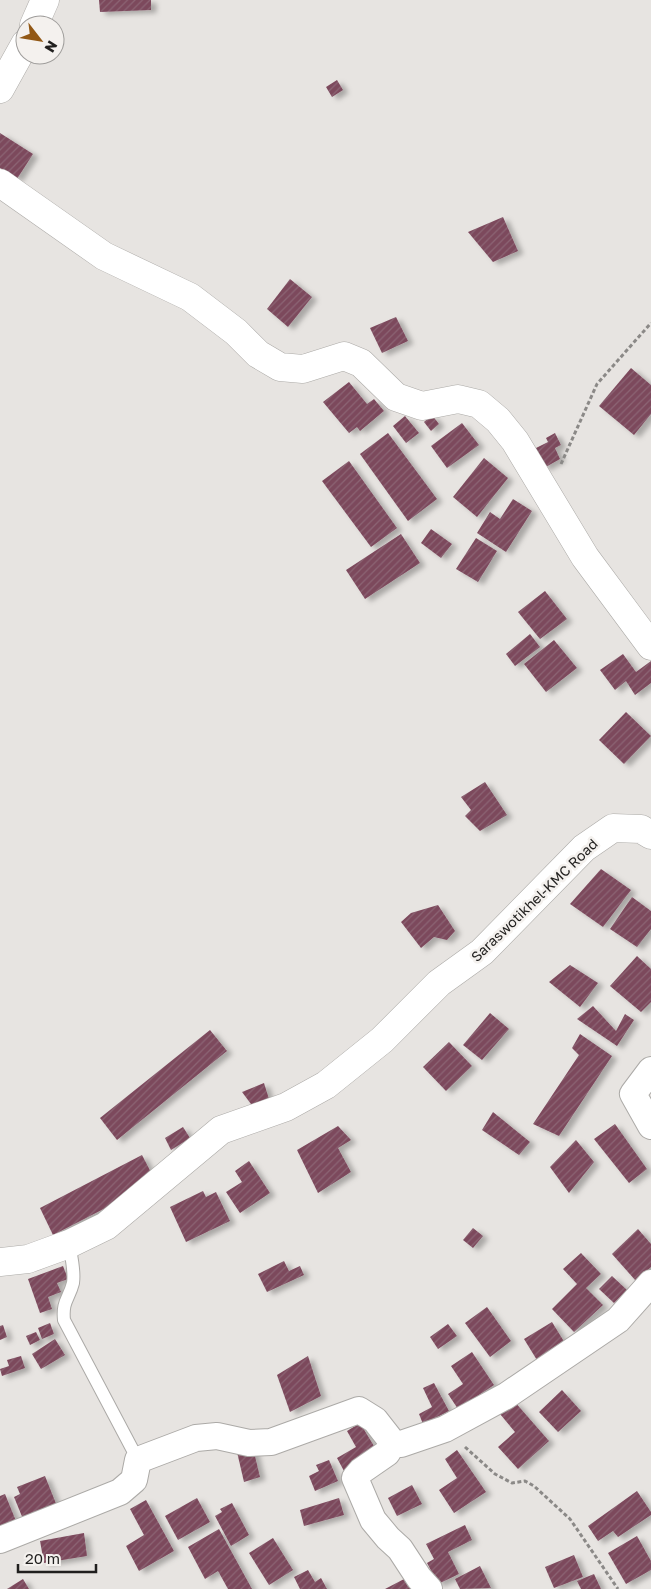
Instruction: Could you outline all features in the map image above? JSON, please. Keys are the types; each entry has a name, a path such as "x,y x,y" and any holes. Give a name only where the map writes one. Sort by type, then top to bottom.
{"street":[{"path":"38,15 45,0"},
{"path":"0,88 15,62"},
{"path":"0,183 104,256 190,297 236,332 258,354 280,367 303,369 344,356 361,363 396,397 422,406 458,399 479,404 498,420 515,441 585,557 651,646"},
{"name":"Saraswotikhel-KMC Road","path":"0,1262 28,1259 69,1244 106,1226 221,1130 286,1107 326,1085 382,1040 439,983 482,952 584,848 613,828 640,829 651,834"},
{"path":"651,1070 633,1094 651,1126"},
{"path":"0,1540 120,1492 134,1480 138,1460 196,1438 217,1436 249,1443 271,1442 359,1410 375,1420 393,1443 401,1444 445,1429 506,1396 618,1320 651,1283"},
{"path":"393,1443 387,1453 361,1470 355,1478 373,1520 400,1549 419,1578 429,1589"}],"lane":[{"path":"69,1244 74,1270 73,1283 63,1309 64,1320 138,1460"}],"path":[{"path":"548,495 597,384 651,323"},
{"path":"445,1429 495,1474 512,1483 525,1482 534,1486 570,1519 618,1589"}],"building":[{"path":"99,0 151,0 151,10 100,12"},
{"path":"337,80 343,90 332,97 326,87"},
{"path":"0,133 33,154 17,179 0,168"},
{"path":"503,217 518,251 493,262 468,232"},
{"path":"290,279 312,297 288,327 267,309"},
{"path":"396,317 408,341 382,353 370,328"},
{"path":"631,368 651,385 651,414 634,435 599,406"},
{"path":"349,382 367,404 374,399 384,411 360,431 357,427 349,433 323,402"},
{"path":"432,415 439,424 431,431 424,422"},
{"path":"405,416 419,433 406,443 393,426"},
{"path":"462,423 479,445 447,468 431,446"},
{"path":"388,433 437,499 408,521 360,454"},
{"path":"555,433 561,445 555,448 560,459 544,468 534,449 548,442 546,438"},
{"path":"484,458 508,478 477,517 453,497"},
{"path":"349,461 397,528 371,547 322,481"},
{"path":"513,499 532,511 506,552 477,533 490,512 500,519"},
{"path":"431,529 452,544 441,558 421,543"},
{"path":"401,534 420,563 365,599 346,570"},
{"path":"476,538 497,551 478,582 456,569"},
{"path":"545,591 567,619 540,639 518,612"},
{"path":"530,634 540,647 515,666 506,654"},
{"path":"554,640 577,668 546,692 524,664"},
{"path":"623,654 636,672 651,661 651,683 635,695 626,681 615,690 600,670"},
{"path":"626,712 651,736 624,764 599,740"},
{"path":"485,782 507,815 480,831 465,816 471,810 461,797"},
{"path":"601,869 631,890 603,927 570,904"},
{"path":"632,897 651,911 651,929 637,947 610,929"},
{"path":"438,905 455,931 447,940 434,937 421,948 401,922 411,913"},
{"path":"637,956 651,969 651,1002 641,1012 610,986"},
{"path":"570,965 598,983 580,1007 549,982"},
{"path":"593,1006 616,1031 625,1014 634,1020 617,1046 577,1019"},
{"path":"490,1013 509,1029 482,1060 463,1045"},
{"path":"210,1030 227,1051 117,1140 100,1118"},
{"path":"580,1034 612,1056 559,1136 533,1124 579,1055 572,1048"},
{"path":"449,1042 472,1066 446,1091 423,1067"},
{"path":"264,1083 269,1099 254,1108 242,1092"},
{"path":"493,1112 530,1142 519,1155 482,1130"},
{"path":"615,1124 647,1169 629,1183 594,1139"},
{"path":"338,1126 351,1140 338,1148 351,1172 318,1193 297,1150"},
{"path":"183,1127 190,1138 171,1150 165,1138"},
{"path":"576,1140 594,1162 569,1193 550,1167"},
{"path":"142,1155 156,1182 53,1235 40,1208"},
{"path":"249,1161 270,1193 240,1213 226,1192 242,1182 235,1171"},
{"path":"203,1191 206,1197 216,1192 230,1221 186,1242 170,1207"},
{"path":"473,1228 483,1236 473,1248 463,1240"},
{"path":"638,1229 651,1244 651,1267 636,1281 612,1254"},
{"path":"581,1253 601,1274 586,1288 603,1305 574,1332 552,1309 577,1284 563,1269"},
{"path":"284,1261 289,1271 300,1266 304,1275 267,1292 258,1274"},
{"path":"63,1266 68,1279 57,1283 61,1292 48,1297 52,1309 40,1313 28,1279"},
{"path":"612,1276 627,1290 614,1303 599,1289"},
{"path":"487,1307 511,1341 490,1357 465,1323"},
{"path":"552,1322 568,1348 540,1365 524,1339"},
{"path":"50,1323 54,1334 42,1339 38,1328"},
{"path":"448,1324 457,1336 438,1349 430,1337"},
{"path":"3,1325 7,1337 0,1340 0,1326"},
{"path":"36,1332 40,1340 30,1345 26,1336"},
{"path":"55,1339 65,1355 41,1369 32,1354"},
{"path":"472,1352 494,1385 458,1409 448,1394 463,1384 451,1366"},
{"path":"21,1356 25,1368 2,1376 0,1369 9,1366 7,1360"},
{"path":"308,1356 321,1396 290,1412 277,1375"},
{"path":"434,1383 449,1411 423,1424 419,1414 432,1407 423,1388"},
{"path":"562,1390 581,1411 558,1432 539,1412"},
{"path":"514,1401 549,1441 518,1469 498,1447 515,1432 500,1414"},
{"path":"360,1423 377,1451 344,1471 337,1458 356,1447 347,1431"},
{"path":"253,1448 260,1477 244,1482 237,1452"},
{"path":"457,1450 486,1492 454,1513 439,1490 457,1478 445,1459"},
{"path":"329,1460 338,1481 315,1491 309,1476 319,1471 316,1465"},
{"path":"45,1476 57,1506 23,1519 14,1497 20,1494 17,1487"},
{"path":"412,1485 422,1504 397,1516 388,1498"},
{"path":"637,1491 651,1512 651,1515 618,1537 613,1531 598,1541 588,1526"},
{"path":"5,1494 16,1521 0,1528 0,1496"},
{"path":"197,1498 210,1522 178,1540 165,1516"},
{"path":"339,1498 344,1515 304,1526 300,1510"},
{"path":"146,1500 174,1551 139,1571 126,1546 144,1535 130,1509"},
{"path":"232,1503 249,1535 231,1546 215,1516 222,1512 220,1509"},
{"path":"465,1525 472,1540 448,1552 459,1574 438,1584 427,1563 434,1559 426,1544"},
{"path":"219,1529 252,1589 228,1589 218,1571 205,1579 188,1547"},
{"path":"84,1533 87,1556 44,1563 40,1541"},
{"path":"637,1536 651,1561 651,1570 626,1584 608,1553"},
{"path":"273,1538 293,1570 269,1585 249,1553"},
{"path":"574,1555 583,1577 554,1588 545,1567"},
{"path":"480,1566 491,1588 460,1589 455,1579"},
{"path":"308,1570 315,1582 321,1578 327,1589 300,1589 294,1577"},
{"path":"594,1574 601,1589 581,1589 577,1581"},
{"path":"406,1578 411,1589 385,1589"},
{"path":"23,1579 29,1589 7,1589"}]}
